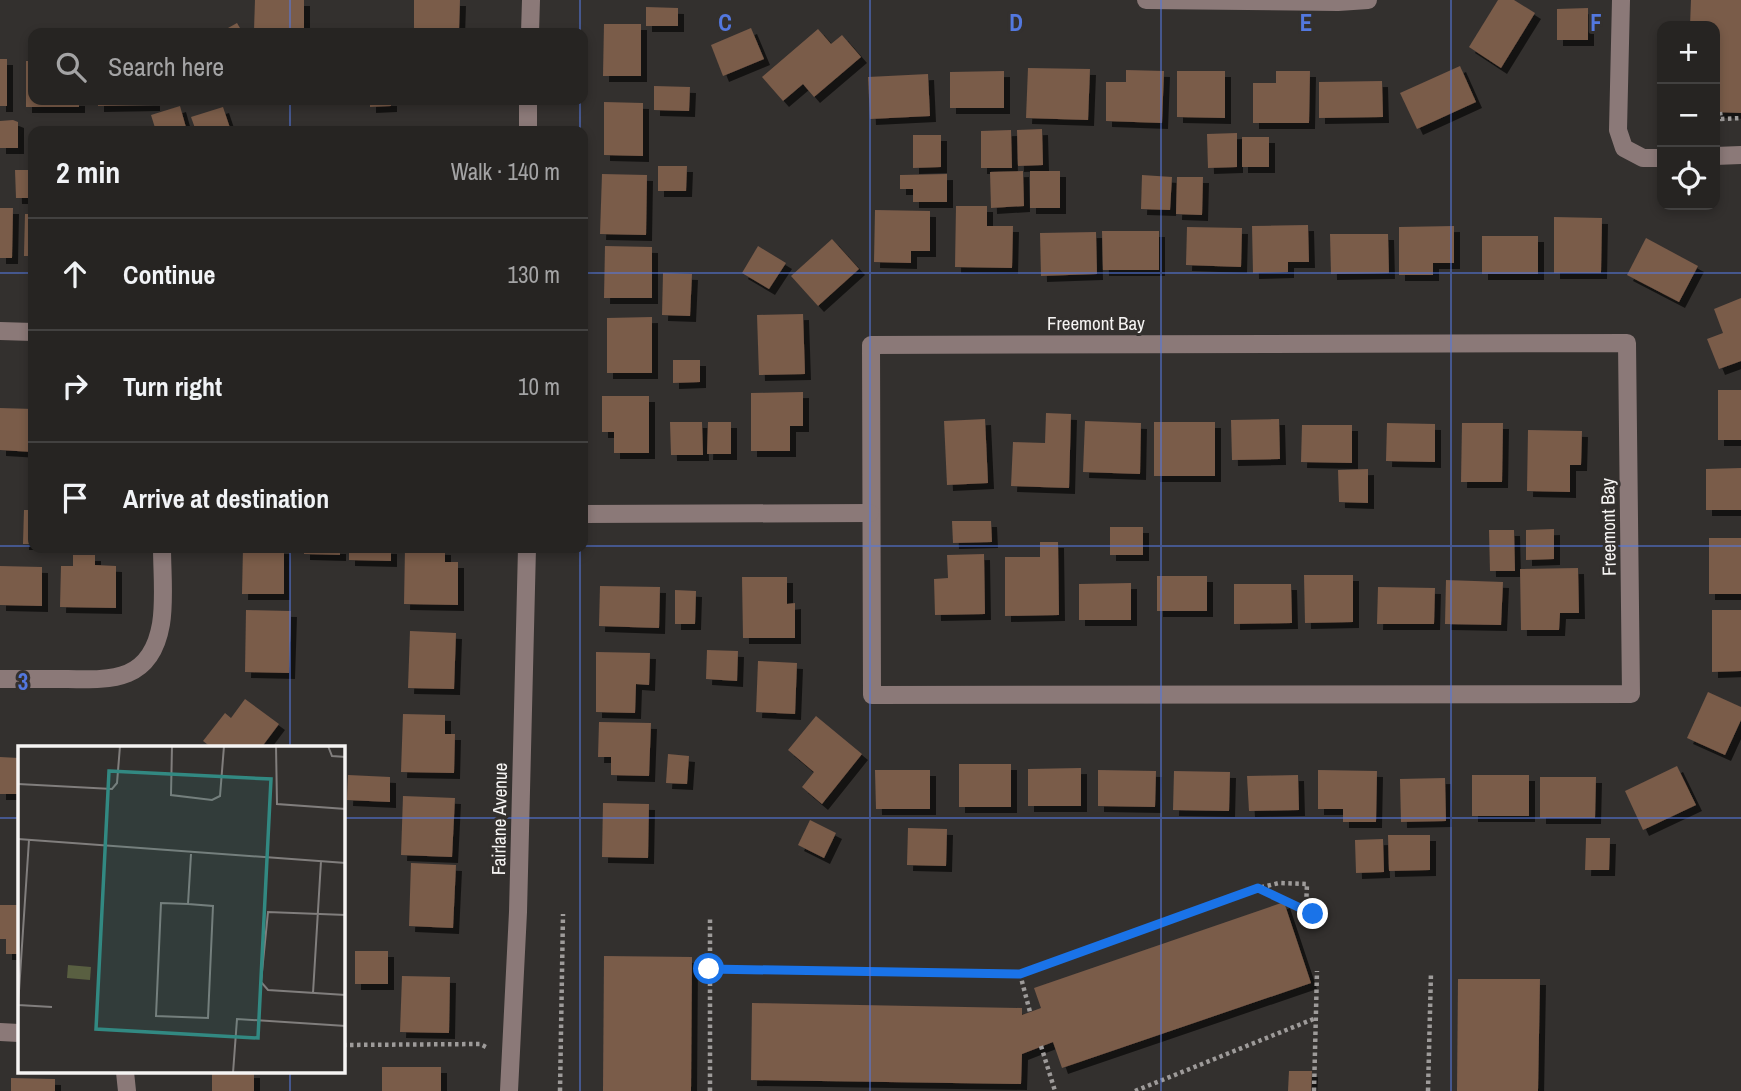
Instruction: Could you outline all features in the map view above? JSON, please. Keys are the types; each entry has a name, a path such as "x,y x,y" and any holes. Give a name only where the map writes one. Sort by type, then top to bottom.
{"street":[{"path":"530,28 531,0"},
{"path":"1146,0 1368,0"},
{"path":"1621,0 1618,130 1624,148 1643,159 1657,158"},
{"path":"528,105 528,126"},
{"path":"1720,156 1741,156"},
{"path":"0,331 28,332"},
{"name":"Freemont Bay","path":"1627,343 1631,694 872,695 870,513 871,345 1627,343"},
{"path":"588,514 870,513"},
{"path":"0,678 103,680 120,677 140,666 150,655 161,623 162,553"},
{"name":"Fairlane Avenue","path":"509,1091 518,912 527,553"},
{"path":"0,1032 18,1032"}],"path":[{"path":"1720,112 1721,119 1741,118"},
{"path":"709,969 1020,974 1258,888 1279,883 1307,884 1306,909"},
{"path":"1258,888 1313,914"},
{"path":"560,1091 564,914"},
{"path":"710,917 710,1091"},
{"path":"1314,1091 1317,971"},
{"path":"1428,1091 1431,972"},
{"path":"1020,974 1030,1012"},
{"path":"1135,1091 1316,1018"},
{"path":"345,1045 480,1044 510,1058"},
{"path":"1041,1046 1055,1091"}],"building":[{"path":"255,0 304,0 304,28 254,28"},
{"path":"414,0 460,0 459,28 414,28"},
{"path":"1498,0 1514,0 1535,13 1501,68 1469,47"},
{"path":"1691,0 1741,0 1741,113 1720,112 1720,21 1690,21"},
{"path":"646,7 678,8 678,26 646,26"},
{"path":"1588,8 1588,40 1557,40 1557,9"},
{"path":"604,24 641,24 641,76 603,76"},
{"path":"751,28 764,59 723,76 711,45"},
{"path":"818,29 831,44 842,35 861,57 814,97 803,84 783,101 762,77"},
{"path":"0,59 7,59 7,106 0,106"},
{"path":"26,61 28,105 79,105 79,107 26,107"},
{"path":"1460,66 1476,102 1417,129 1400,93"},
{"path":"1028,68 1090,69 1088,120 1026,118"},
{"path":"1126,70 1164,71 1162,123 1106,121 1106,82 1126,82"},
{"path":"1004,71 1004,108 950,108 950,72"},
{"path":"1177,71 1225,71 1225,118 1177,117"},
{"path":"1276,71 1310,71 1309,123 1253,123 1253,83 1276,83"},
{"path":"928,74 930,116 870,119 868,77"},
{"path":"1382,81 1383,117 1319,118 1319,82"},
{"path":"654,86 690,87 689,111 654,110"},
{"path":"604,102 643,103 643,156 604,155"},
{"path":"370,105 391,105 391,106"},
{"path":"180,106 186,126 154,126 151,115"},
{"path":"223,107 229,126 194,126 191,117"},
{"path":"0,121 18,122 18,148 0,148"},
{"path":"1042,129 1043,165 1018,166 1017,130"},
{"path":"1011,130 1012,168 981,168 981,131"},
{"path":"1237,133 1237,167 1208,168 1207,134"},
{"path":"913,135 941,135 941,167 913,168"},
{"path":"1242,137 1269,137 1269,167 1242,167"},
{"path":"658,166 687,166 686,191 658,191"},
{"path":"15,170 28,170 28,198 16,198"},
{"path":"1023,171 1024,206 991,208 990,172"},
{"path":"1030,171 1060,171 1060,208 1030,208"},
{"path":"602,174 647,175 646,235 600,234"},
{"path":"947,174 947,202 913,202 913,189 900,189 900,175"},
{"path":"1142,175 1172,177 1170,210 1141,209"},
{"path":"1177,177 1203,177 1202,215 1176,214"},
{"path":"956,206 987,206 987,226 1013,226 1012,268 955,267"},
{"path":"0,208 13,208 12,258 0,258"},
{"path":"875,210 930,211 930,251 911,251 911,263 874,262"},
{"path":"25,214 28,214 28,256 24,256"},
{"path":"1554,217 1602,218 1601,273 1554,273"},
{"path":"1308,225 1309,262 1288,262 1288,272 1253,273 1252,226"},
{"path":"1454,226 1454,263 1433,263 1433,275 1399,275 1399,227"},
{"path":"1187,227 1242,228 1241,267 1186,265"},
{"path":"1102,231 1159,231 1159,270 1103,270"},
{"path":"1096,232 1097,274 1041,276 1040,233"},
{"path":"1330,234 1388,234 1389,273 1331,274"},
{"path":"1482,236 1538,236 1538,274 1482,274"},
{"path":"1646,238 1698,266 1679,302 1627,275"},
{"path":"832,239 859,269 818,306 791,276"},
{"path":"605,246 652,247 652,298 604,298"},
{"path":"758,246 786,263 769,289 742,273"},
{"path":"663,273 692,274 690,316 662,315"},
{"path":"1741,298 1741,361 1719,369 1707,339 1723,333 1714,309"},
{"path":"803,314 805,374 759,375 757,315"},
{"path":"652,317 652,373 607,373 607,318"},
{"path":"673,360 700,360 700,382 673,383"},
{"path":"1718,390 1741,390 1741,440 1718,440"},
{"path":"803,392 803,426 790,426 790,451 751,451 751,393"},
{"path":"602,396 649,396 649,453 614,453 614,432 602,432"},
{"path":"0,408 28,409 28,452 0,450"},
{"path":"1046,413 1071,414 1069,488 1011,486 1013,442 1045,443"},
{"path":"985,419 988,483 947,485 944,421"},
{"path":"1279,419 1280,459 1232,460 1231,420"},
{"path":"1085,421 1141,423 1140,474 1083,472"},
{"path":"670,422 702,422 703,455 671,455"},
{"path":"708,422 731,422 731,454 707,454"},
{"path":"1154,422 1215,422 1215,476 1154,476"},
{"path":"1387,423 1435,424 1435,462 1386,461"},
{"path":"1462,423 1503,423 1502,482 1461,482"},
{"path":"1302,425 1352,425 1352,463 1301,462"},
{"path":"1528,430 1582,431 1581,465 1570,465 1570,492 1527,491"},
{"path":"1741,468 1741,510 1706,510 1706,469"},
{"path":"1368,469 1368,503 1339,502 1338,470"},
{"path":"24,510 28,510 28,544 23,544"},
{"path":"952,521 991,521 992,542 953,543"},
{"path":"1110,527 1143,527 1143,555 1110,555"},
{"path":"1554,529 1554,559 1526,560 1526,530"},
{"path":"1489,530 1514,530 1515,571 1490,571"},
{"path":"1709,538 1741,538 1741,594 1709,594"},
{"path":"1040,542 1058,542 1059,615 1005,616 1005,557 1040,557"},
{"path":"243,553 284,553 284,594 242,594"},
{"path":"340,553 340,555 304,554"},
{"path":"349,553 391,553 391,561 349,560"},
{"path":"405,553 445,553 445,562 458,562 458,605 404,604"},
{"path":"984,554 985,614 935,615 934,579 948,578 947,555"},
{"path":"73,555 95,555 95,565 116,566 116,608 60,607 61,566 73,566"},
{"path":"0,566 42,567 42,606 0,605"},
{"path":"1578,568 1579,613 1560,613 1559,630 1521,630 1520,569"},
{"path":"1304,575 1353,575 1353,622 1305,623"},
{"path":"1157,576 1207,576 1207,611 1157,611"},
{"path":"742,577 787,577 787,604 795,603 795,638 743,638"},
{"path":"1446,580 1503,582 1501,625 1445,624"},
{"path":"1131,583 1131,620 1079,620 1079,584"},
{"path":"1234,584 1291,584 1292,623 1234,624"},
{"path":"600,586 660,587 659,628 599,626"},
{"path":"1378,587 1435,588 1434,624 1377,624"},
{"path":"675,590 696,591 695,624 675,624"},
{"path":"246,610 291,611 289,673 245,672"},
{"path":"1712,610 1741,610 1741,671 1712,672"},
{"path":"410,631 456,633 454,689 408,688"},
{"path":"707,650 738,651 737,681 706,679"},
{"path":"596,652 650,653 649,685 636,684 635,713 596,712"},
{"path":"758,661 797,663 795,714 756,712"},
{"path":"1708,692 1741,707 1741,720 1725,755 1687,738"},
{"path":"245,699 279,724 262,746 209,746 203,741 225,713 231,718"},
{"path":"403,714 445,715 445,734 455,734 454,773 401,772"},
{"path":"816,716 862,754 822,804 802,787 814,772 788,750"},
{"path":"599,722 651,723 649,776 611,775 611,757 598,757"},
{"path":"668,754 689,756 687,784 666,783"},
{"path":"0,757 18,758 18,794 0,794"},
{"path":"959,764 1011,764 1011,807 959,807"},
{"path":"1677,766 1696,805 1643,830 1625,791"},
{"path":"1081,768 1081,806 1028,806 1028,769"},
{"path":"875,770 930,770 930,809 876,809"},
{"path":"1098,770 1156,771 1155,807 1098,806"},
{"path":"1318,770 1377,771 1376,822 1343,822 1343,809 1318,809"},
{"path":"1174,771 1230,772 1229,811 1173,810"},
{"path":"348,775 390,777 390,802 347,800"},
{"path":"1298,775 1299,810 1249,811 1247,776"},
{"path":"1472,775 1529,775 1529,816 1472,816"},
{"path":"1540,777 1596,777 1595,818 1540,818"},
{"path":"1445,778 1446,821 1401,822 1400,779"},
{"path":"403,796 455,798 452,857 401,855"},
{"path":"603,803 649,804 648,858 602,857"},
{"path":"810,820 836,833 824,858 798,845"},
{"path":"908,828 947,829 946,866 907,865"},
{"path":"1388,835 1430,835 1430,870 1389,871"},
{"path":"1586,838 1610,838 1609,870 1585,870"},
{"path":"1383,839 1384,872 1356,873 1355,840"},
{"path":"411,863 456,865 453,928 409,926"},
{"path":"1284,902 1311,983 1062,1068 1053,1042 1022,1054 1021,1084 751,1080 752,1003 1022,1008 1022,1015 1041,1008 1034,988"},
{"path":"0,905 18,905 18,954 6,954 6,939 0,939"},
{"path":"355,951 388,951 388,984 355,984"},
{"path":"604,956 692,957 691,1091 603,1091"},
{"path":"402,976 450,977 449,1033 400,1032"},
{"path":"1458,979 1540,979 1538,1091 1457,1091"},
{"path":"382,1067 441,1067 441,1091 382,1091"},
{"path":"1289,1071 1312,1071 1311,1091 1288,1091"},
{"path":"212,1074 254,1074 254,1091 212,1091"},
{"path":"11,1078 55,1079 55,1091 11,1091"}],"route":[{"path":"709,969 1020,974 1258,888 1313,914"}]}
